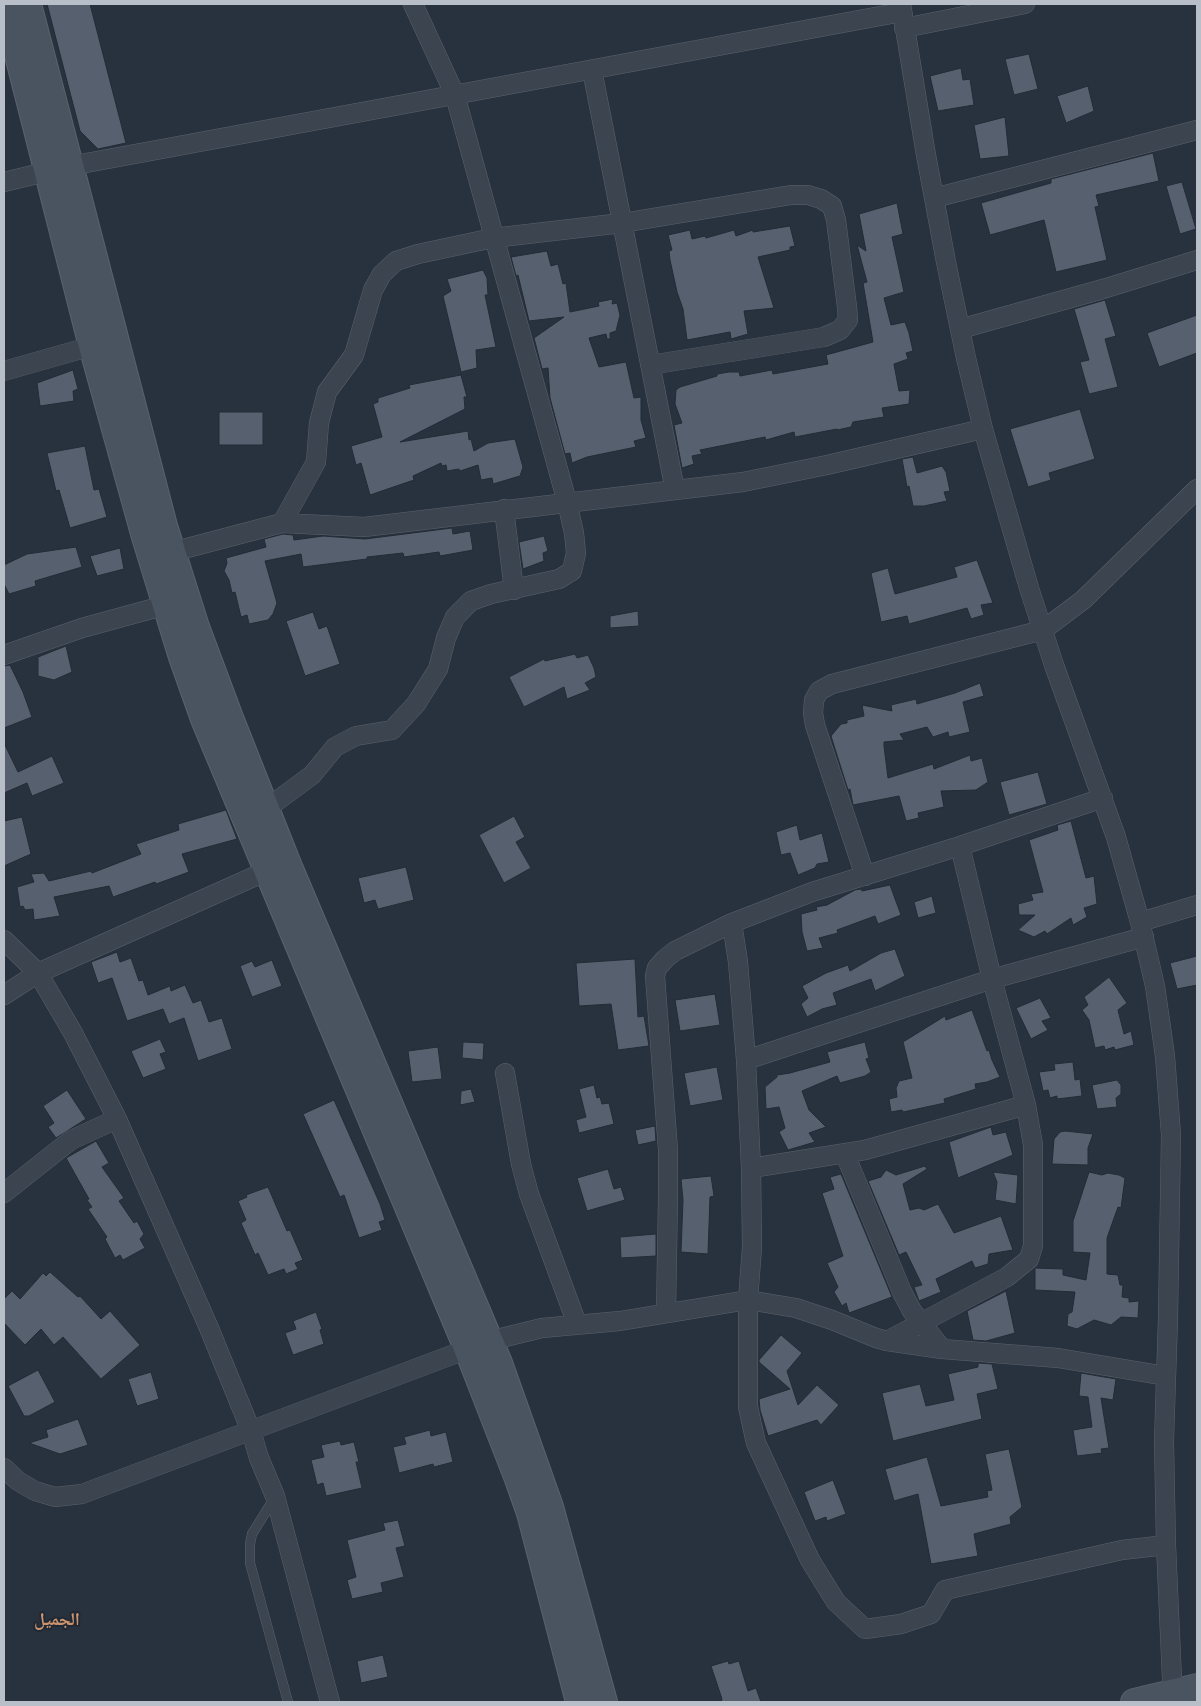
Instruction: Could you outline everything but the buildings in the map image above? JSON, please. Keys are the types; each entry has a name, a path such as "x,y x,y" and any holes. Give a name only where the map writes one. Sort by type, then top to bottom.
{"street":[{"path":"5,4 10,53 59,168 172,552 211,669 266,809 277,867"},
{"path":"28,4 92,346 166,606 204,719 277,867 478,1344 550,1507 604,1702"},
{"path":"266,809 312,776 335,747 356,736 392,730 416,704 438,669 446,638 455,617 471,601 491,594 559,579 572,571 576,553 574,533 566,502 455,95 413,4"},
{"path":"4,182 59,168 902,15 1026,4"},
{"path":"902,15 934,198 960,329 983,429 1043,630 1103,798 1142,929 1156,986 1165,1056 1171,1135 1164,1441 1166,1545 1181,1694 1134,1702"},
{"path":"592,70 675,490"},
{"path":"934,198 1197,130"},
{"path":"282,523 316,462 319,423 327,392 354,355 372,290 382,274 396,261 418,254 493,238 622,223 791,195 808,195 821,199 832,206 836,220 848,320 840,330 824,337 650,365"},
{"path":"960,329 1103,289 1197,260"},
{"path":"4,371 92,346"},
{"path":"172,552 282,523 364,527 762,478 983,429"},
{"path":"865,876 815,725 813,713 814,700 819,691 832,684 1043,630 1083,600 1197,489"},
{"path":"504,509 514,590"},
{"path":"4,654 82,628 166,606"},
{"path":"666,1314 668,1150 657,968 675,951 732,923 812,892 960,846 1103,798"},
{"path":"887,1341 1008,1277 1029,1259 1033,1246 1033,1145 1026,1105 992,979 960,846"},
{"path":"4,994 38,972 277,867"},
{"path":"746,1060 1142,929 1197,905"},
{"path":"732,923 738,962 746,1060 751,1168 752,1246 748,1300 748,1407 756,1443 810,1560 836,1602 865,1629 901,1624 931,1614 945,1590 1122,1550 1166,1545"},
{"path":"4,940 38,972 73,1033 117,1119 209,1328 252,1431 259,1458 275,1496 330,1702"},
{"path":"505,1073 521,1164 529,1194 577,1324"},
{"path":"751,1168 844,1154 909,1139 1026,1105"},
{"path":"7,1185 71,1140 117,1119"},
{"path":"844,1154 902,1292 912,1311 942,1349"},
{"path":"4,1468 18,1480 36,1491 55,1497 82,1494 478,1344 542,1328 620,1321 748,1300 796,1308 887,1341 942,1349 1058,1358 1166,1376"},
{"path":"478,1344 530,1513 579,1702"}],"lane":[{"path":"275,1496 252,1534 250,1563 288,1702"}],"district":[{"name":"الجميل","path":"57,1619"}]}
